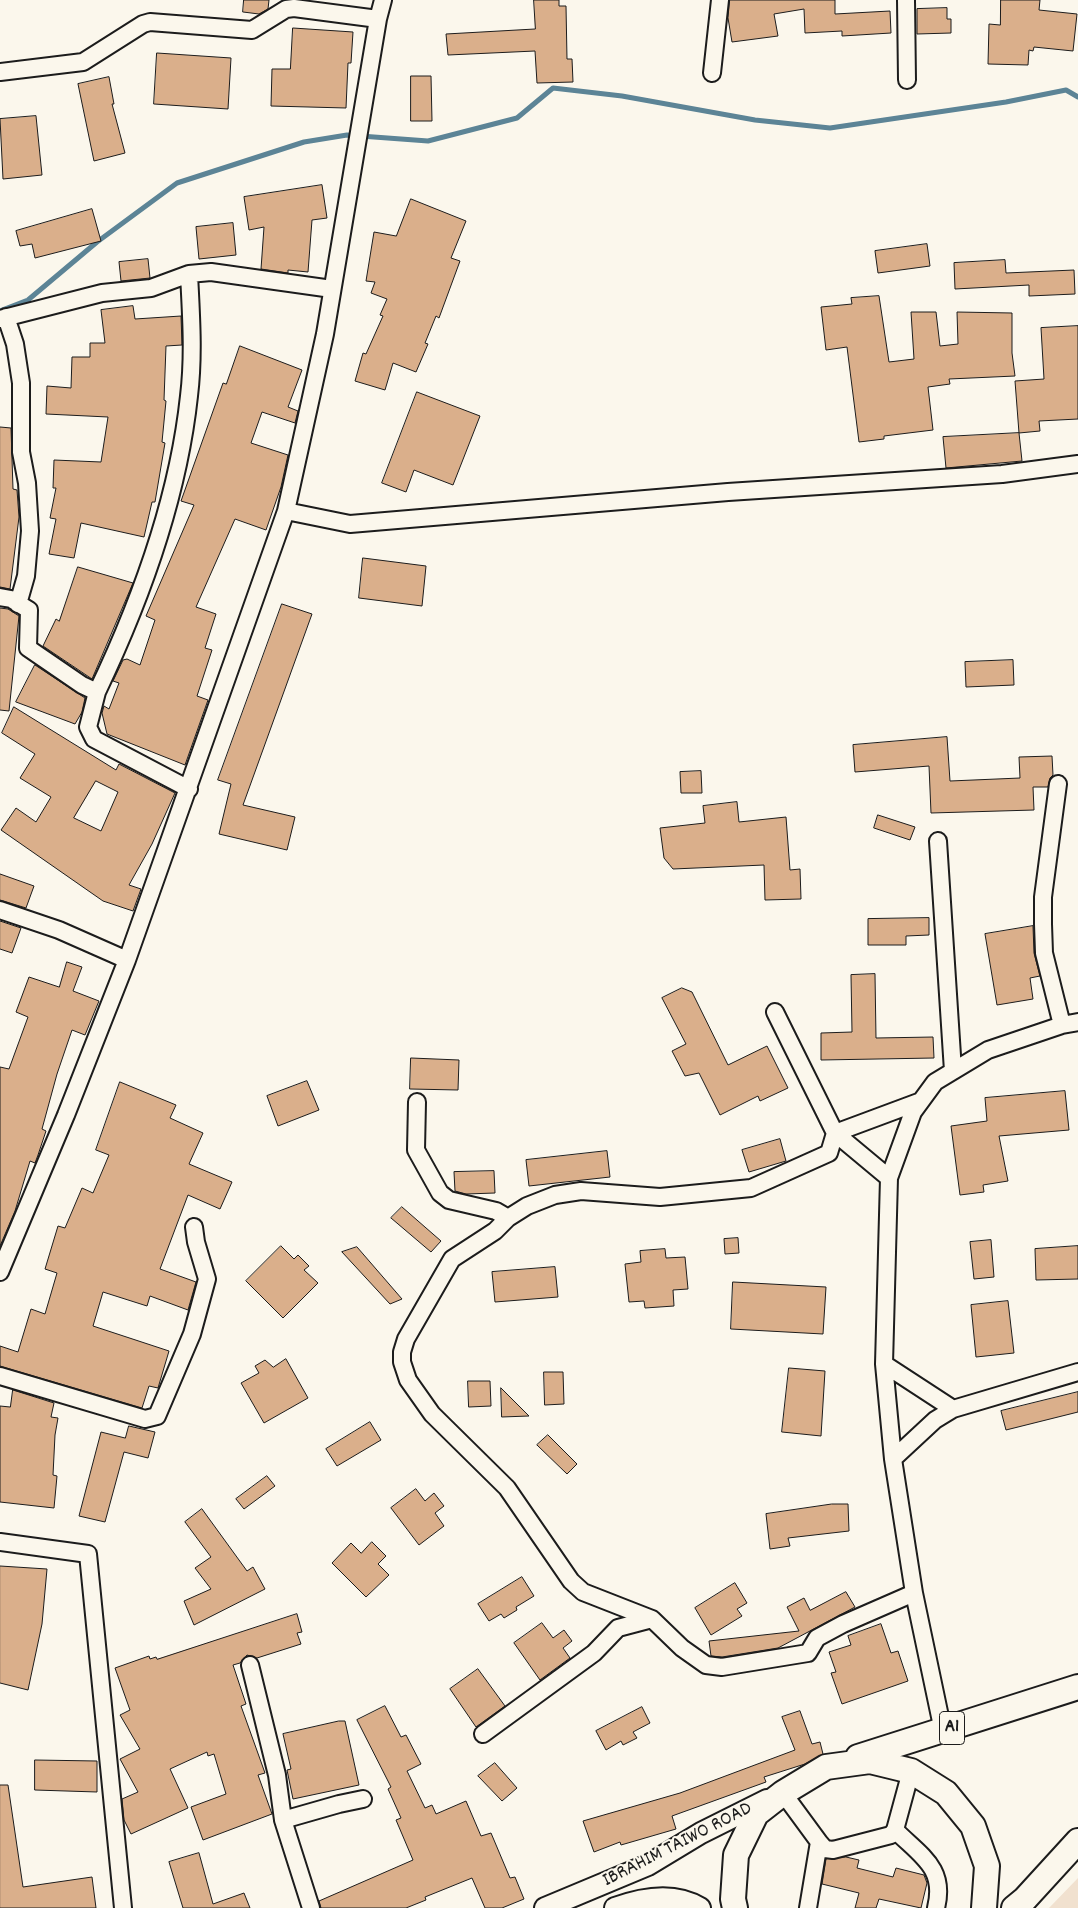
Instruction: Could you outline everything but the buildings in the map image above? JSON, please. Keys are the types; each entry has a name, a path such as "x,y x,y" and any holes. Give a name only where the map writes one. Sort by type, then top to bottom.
{"highway":[{"name":"A1","path":"826,1767 1078,1687"},
{"path":"735,1908 732,1899 736,1855 756,1814 783,1793 826,1767 870,1760 911,1770 946,1793 973,1826 987,1866 984,1908"},
{"path":"1014,1908 1025,1899 1078,1840"}],"main road":[{"name":"IBRAHIM TAIWO ROAD","path":"545,1908 648,1865 701,1833 783,1793"},
{"name":"IBRAHIM TAIWO ROAD","path":"615,1908 654,1898 680,1900 700,1908"}],"street":[{"path":"0,1272 66,1115 127,960 286,511 332,289 359,140 378,19 383,0"},
{"path":"712,73 720,0"},
{"path":"906,0 907,80"},
{"path":"0,72 83,62 142,24 252,30 286,10 294,8 378,19"},
{"path":"18,604 26,576 30,531 21,452 21,383 15,344 3,318 102,293 151,288 188,274 211,272 332,289"},
{"path":"188,274 191,360 190,394 181,456 165,516 128,627 98,692 88,727 94,739 189,789"},
{"path":"286,511 350,524 728,492 1002,474 1078,464"},
{"path":"0,596 29,610 28,648 60,671 98,692"},
{"path":"943,1731 914,1594 893,1459 884,1364 889,1178 913,1112 935,1082 988,1050 1070,1024 1044,953 1042,924 1043,898 1058,784"},
{"path":"938,841 953,1071"},
{"path":"0,910 59,930 127,960"},
{"path":"775,1012 835,1133 889,1178"},
{"path":"835,1133 921,1101"},
{"path":"418,1102 416,1150 440,1194 449,1200 496,1211 508,1218"},
{"path":"835,1133 829,1153 751,1188 660,1197 582,1190 555,1195 527,1206 508,1218 495,1231 452,1259 406,1340 402,1352 405,1371 408,1380 432,1414 507,1488 571,1581 583,1592 652,1619 682,1648 706,1665 722,1667 808,1653 817,1638 843,1624 914,1594"},
{"path":"0,1376 145,1419 157,1416 192,1334 207,1279 196,1242 194,1227"},
{"path":"884,1364 953,1409"},
{"path":"893,1459 935,1420 953,1409 1078,1372"},
{"path":"0,1542 88,1554 123,1908"},
{"path":"483,1734 594,1653 618,1628 652,1619"},
{"path":"250,1664 277,1775 283,1820 311,1908"},
{"path":"783,1793 818,1842 826,1849 834,1850 891,1835 895,1830 911,1770"},
{"path":"283,1820 363,1799"},
{"path":"895,1830 924,1858 939,1880 940,1892 936,1908"},
{"path":"808,1908 818,1842"}],"shaded area":[{"path":"1078,1878 1078,1908 1049,1908"}],"waterway":[{"path":"0,311 28,300 97,242 177,183 304,142 347,135 428,141 517,118 553,88 622,96 755,120 830,128 1006,102 1066,90 1078,97"}]}
